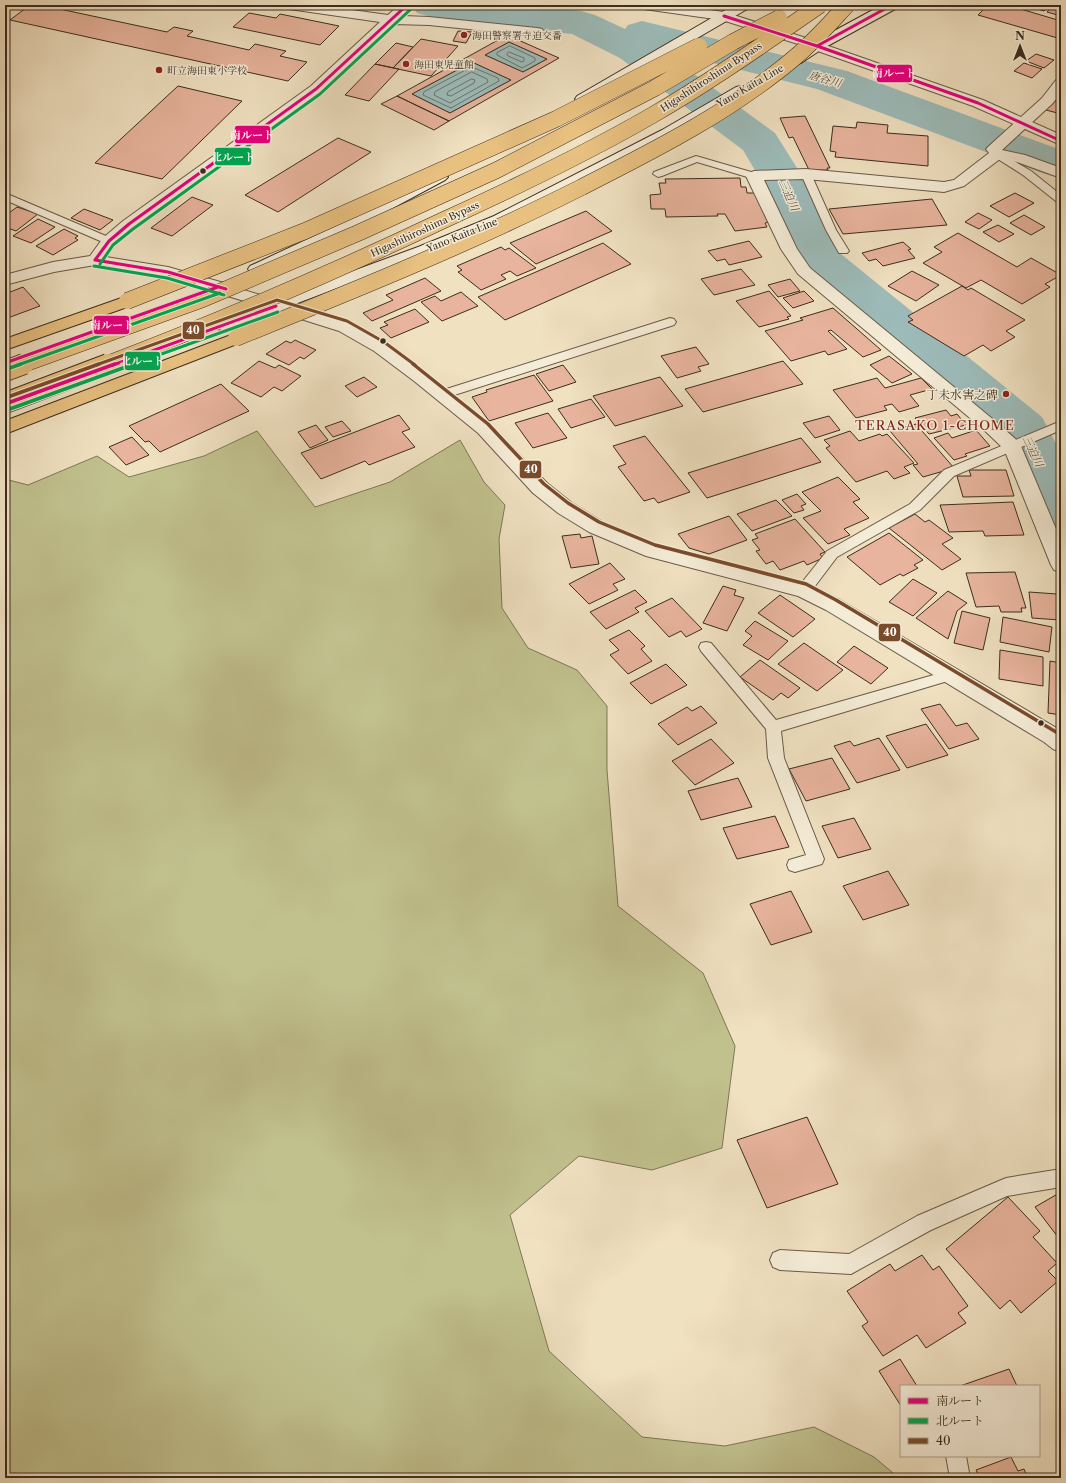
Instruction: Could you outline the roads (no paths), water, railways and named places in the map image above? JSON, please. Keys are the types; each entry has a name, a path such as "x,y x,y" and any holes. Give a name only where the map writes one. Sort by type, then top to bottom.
{"highway":[{"path":"5,345 127,301 305,231 556,119 779,5"},
{"name":"Higashihiroshima Bypass","path":"5,371 203,299 358,233 497,170 655,88 733,42 803,5"},
{"name":"Higashihiroshima Bypass","path":"5,404 186,334 273,298 518,185 610,139 679,100 820,5"},
{"path":"5,428 380,280 482,236 561,198 701,122 760,84 800,53 822,33 847,5"}],"street":[{"path":"289,5 399,12 429,21 537,32"},
{"path":"644,5 724,16 817,46 978,103 1061,141"},
{"path":"5,363 218,287 344,228 536,124 744,5"},
{"name":"Yano Kaita Line","path":"5,404 276,306 424,250 500,219 667,134 799,58 817,46 892,5"},
{"path":"95,260 109,241 129,224 316,89 399,12"},
{"path":"1061,84 1047,101 1021,124 996,151 959,183 944,187 799,174 758,176 789,249 804,271 1015,444 1061,565"},
{"path":"996,151 1061,173"},
{"path":"5,280 53,267 95,260 168,272 345,328 380,347 420,377 484,430 540,488 565,508 596,527 653,551 804,590 833,605 951,675 1052,736 1061,744"}],"lane":[{"path":"996,151 1061,200"},
{"path":"658,174 696,159 758,176"},
{"path":"799,174 843,251"},
{"path":"6,199 109,241"},
{"path":"441,395 670,322"},
{"path":"804,590 832,554 915,507 949,473 1061,425"},
{"path":"706,647 773,727 776,758 816,859 795,865"},
{"path":"773,727 951,675"},
{"path":"780,1260 851,1264 924,1224 1006,1187 1061,1178"},
{"path":"956,1457 960,1478"}],"water":[{"path":"509,42 547,59 523,72 485,55"},
{"path":"472,62 511,80 450,113 412,94"}],"waterway":[{"name":"三迫川","path":"431,5 581,23 634,49 760,142 782,179 813,249 824,264 1023,429 1061,512"},
{"name":"唐谷川","path":"642,33 832,80 1061,165"}],"place":[{"name":"海田警察署寺迫交番","path":"464,35"},
{"name":"海田東児童館","path":"406,64"},
{"name":"町立海田東小学校","path":"159,70"},
{"name":"丁未水害之碑","path":"1006,394"}],"district":[{"name":"TERASAKO 1-CHOME","path":"935,425"}]}
